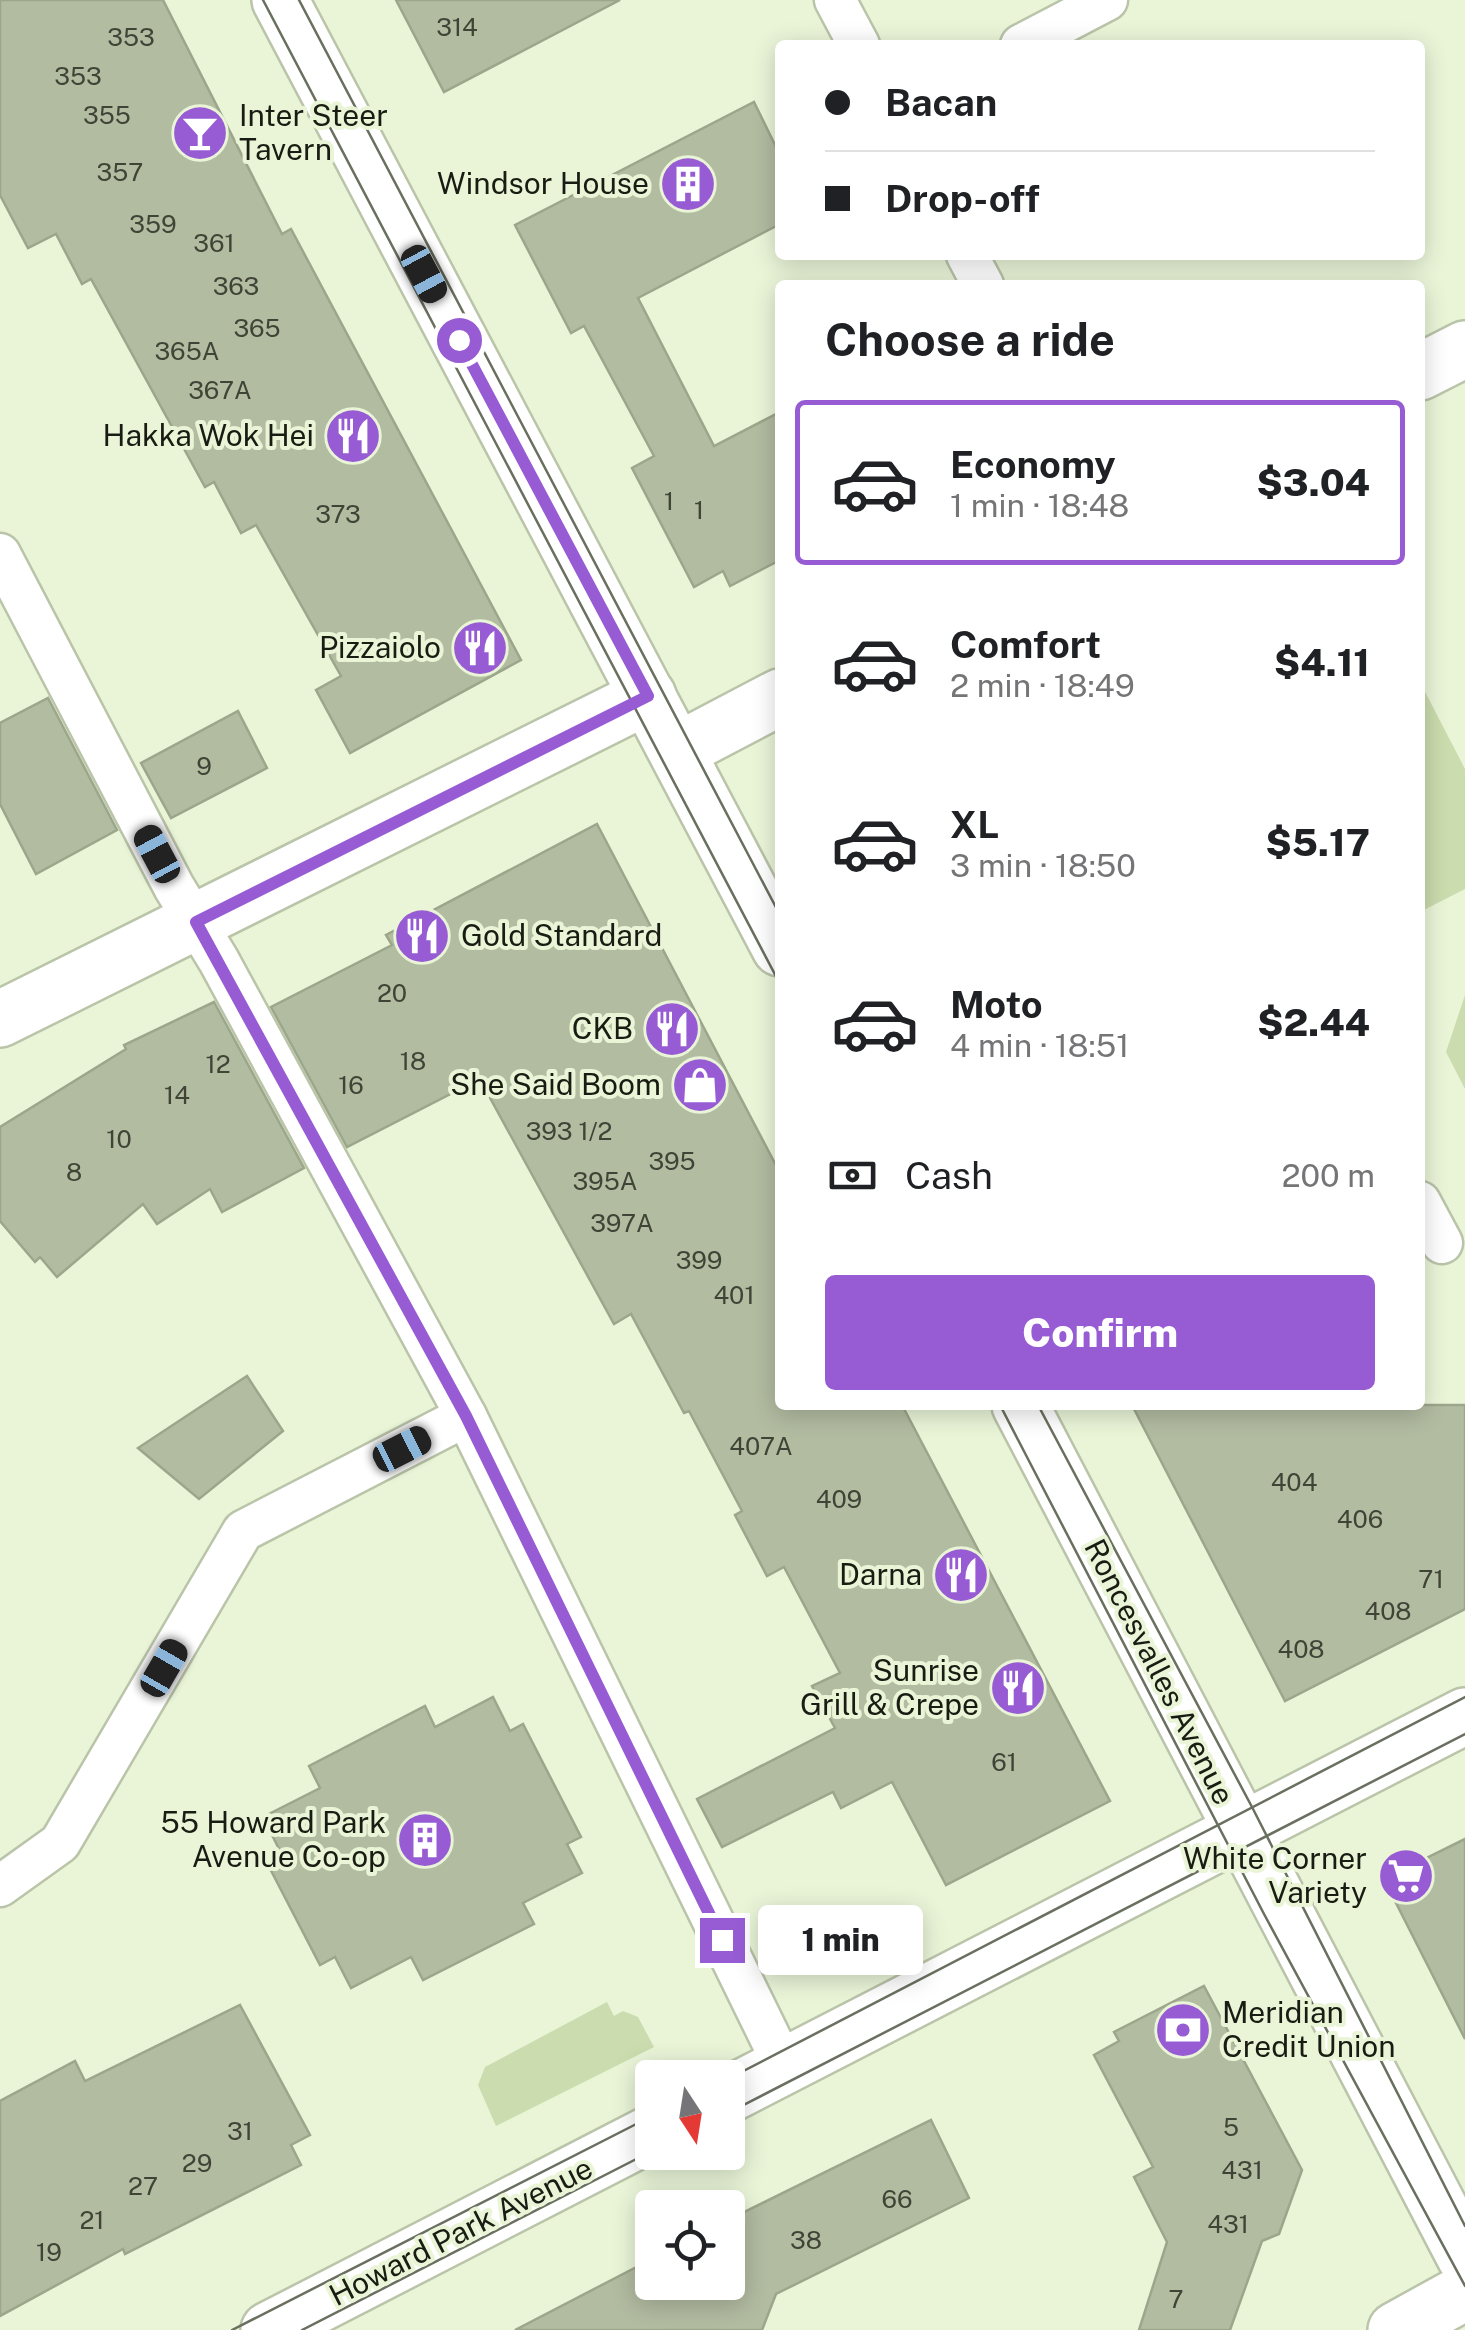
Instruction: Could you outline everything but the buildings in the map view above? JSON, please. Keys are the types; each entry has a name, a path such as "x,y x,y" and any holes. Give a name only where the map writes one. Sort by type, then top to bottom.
{"street":[{"path":"280,0 775,938"},
{"path":"1425,369 1465,349"},
{"path":"0,1020 648,696"},
{"path":"677,751 775,701"},
{"name":"Roncesvalles Avenue","path":"1023,1410 1465,2257"},
{"path":"745,2086 1465,1716"},
{"name":"Howard Park Avenue","path":"269,2330 635,2142"},
{"path":"1396,2330 1465,2292"}],"lane":[{"path":"835,0 856,40"},
{"path":"1031,40 1107,0"},
{"path":"0,554 466,1416 784,2066"},
{"path":"1425,1211 1442,1243"},
{"path":"0,1886 60,1843 244,1531 466,1416"}],"green space":[{"path":"1425,692 1465,769 1465,889 1425,909"},
{"path":"1465,995 1465,1089 1446,1052"},
{"path":"607,2002 614,2016 623,2011 638,2017 654,2047 496,2126 478,2085 485,2067"}],"tram line":[{"path":"263,0 775,974"},
{"path":"299,0 775,905"},
{"path":"1003,1410 1264,1914 1465,2286"},
{"path":"1041,1410 1252,1807 1465,2226"},
{"path":"745,2070 1465,1697"},
{"path":"745,2104 1465,1734"},
{"path":"232,2330 635,2125"},
{"path":"302,2330 635,2160"}],"place":[{"name":"Inter Steer Tavern","path":"200,133"},
{"name":"Windsor House","path":"688,184"},
{"name":"Hakka Wok Hei","path":"353,436"},
{"name":"Pizzaiolo","path":"480,648"},
{"name":"Gold Standard","path":"422,936"},
{"name":"CKB","path":"672,1029"},
{"name":"She Said Boom","path":"700,1085"},
{"name":"Darna","path":"961,1575"},
{"name":"Sunrise Grill & Crepe","path":"1018,1688"},
{"name":"55 Howard Park Avenue Co-op","path":"425,1840"},
{"name":"White Corner Variety","path":"1406,1876"},
{"name":"Meridian Credit Union","path":"1183,2030"}],"route":[{"path":"459,340 648,696 196,922 466,1416 722,1940"}]}
